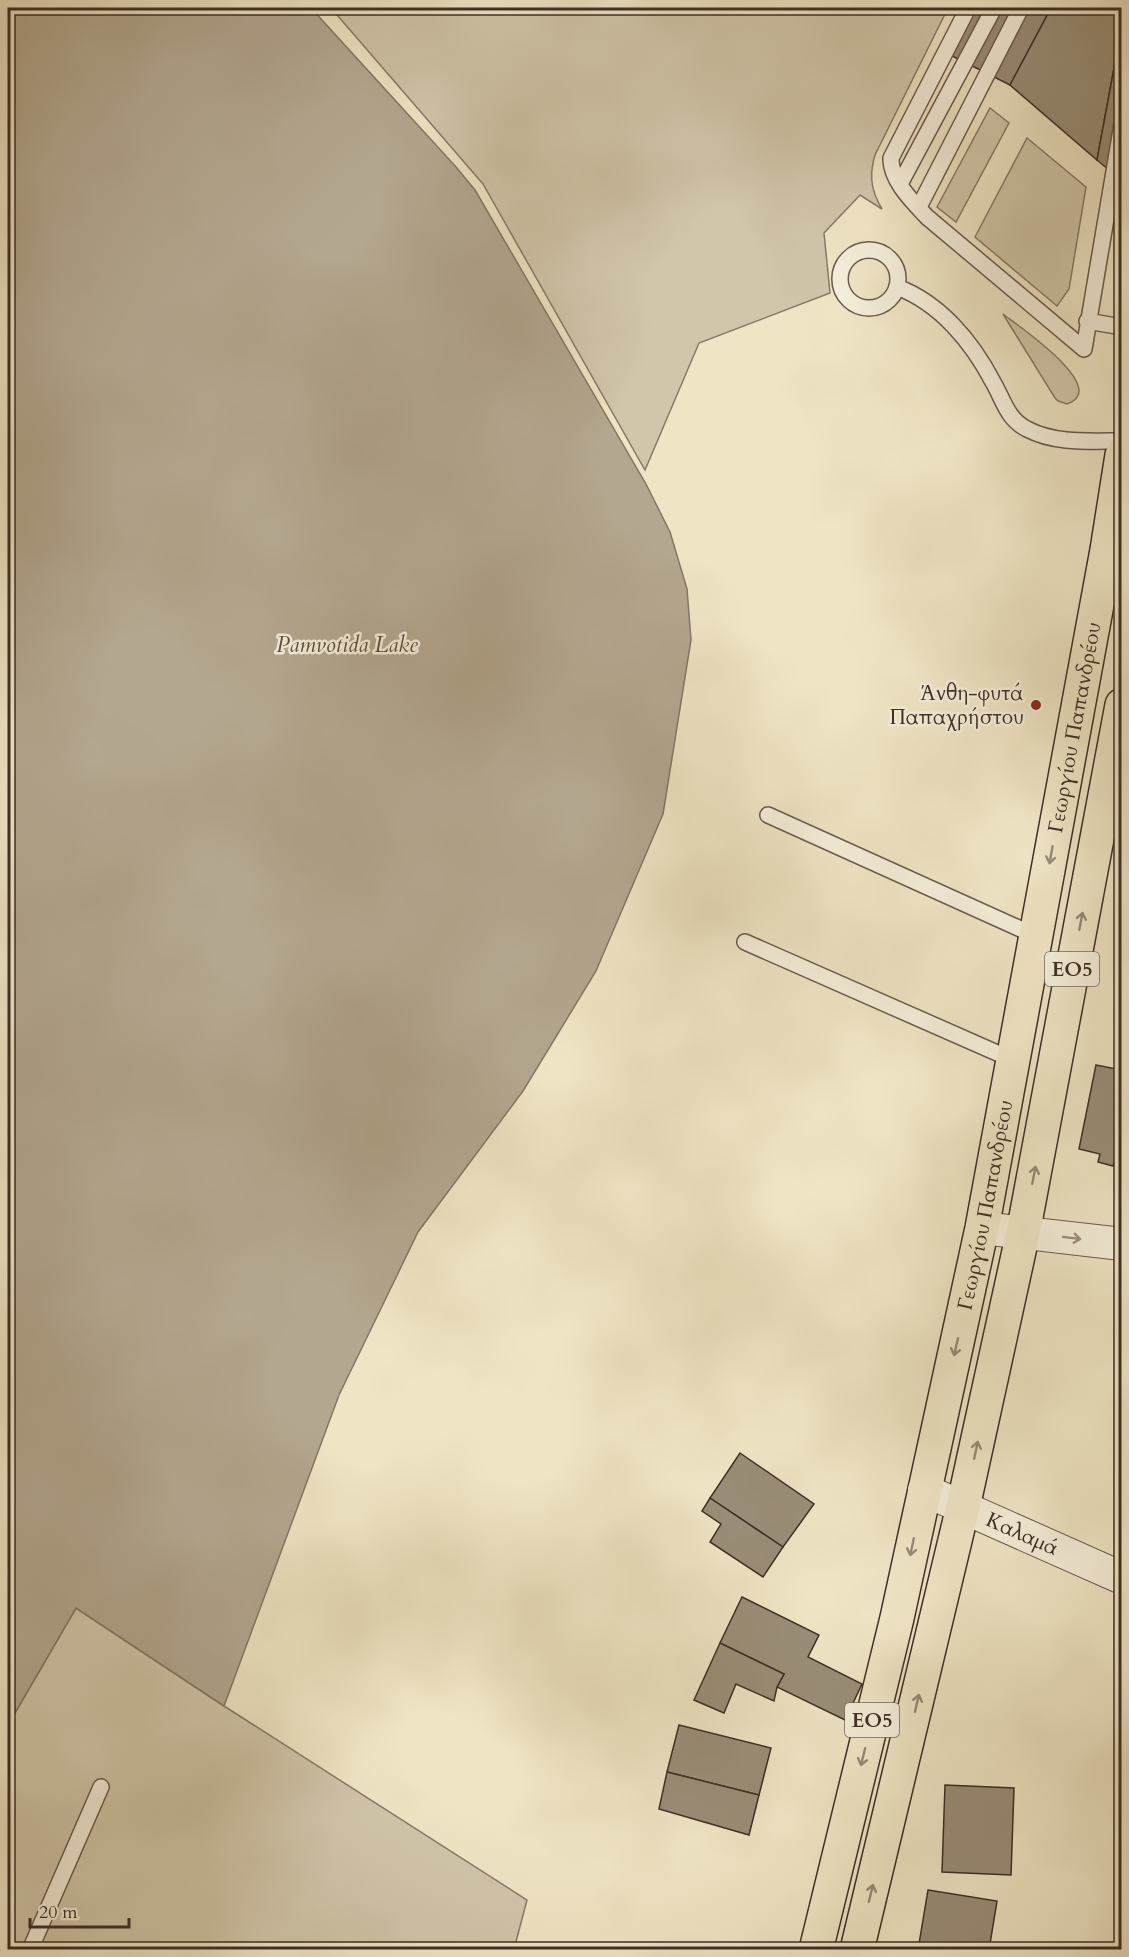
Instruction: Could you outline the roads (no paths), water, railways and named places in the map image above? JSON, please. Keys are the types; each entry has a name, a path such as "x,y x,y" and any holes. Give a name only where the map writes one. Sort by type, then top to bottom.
{"main road":[{"name":"Γεωργίου Παπανδρέου","path":"816,1950 897,1618 982,1228 1036,936 1114,551 1122,455"},
{"name":"Γεωργίου Παπανδρέου","path":"857,1950 963,1508 1023,1233 1122,705"}],"street":[{"path":"982,1228 1122,1244"},
{"name":"Καλαμά","path":"924,1490 1122,1578"}],"lane":[{"path":"969,8 891,158 892,168 900,184 919,207 957,243 1084,348 1122,124"},
{"path":"900,184 994,8"},
{"path":"919,207 1021,8"},
{"path":"897,287 931,306 961,334 986,370 1008,412 1024,428 1045,436 1066,440 1122,441"},
{"path":"1087,321 1122,327"},
{"path":"768,815 1036,936"},
{"path":"745,942 1013,1059"},
{"path":"30,1950 101,1787"}],"water":[{"name":"Pamvotida Lake","path":"8,8 311,8 475,190 646,484 670,532 687,589 691,640 663,814 596,971 523,1091 418,1232 339,1395 224,1706 76,1608 8,1725"}],"place":[{"name":"Άνθη-φυτά Παπαχρήστου","path":"1036,705"}]}
